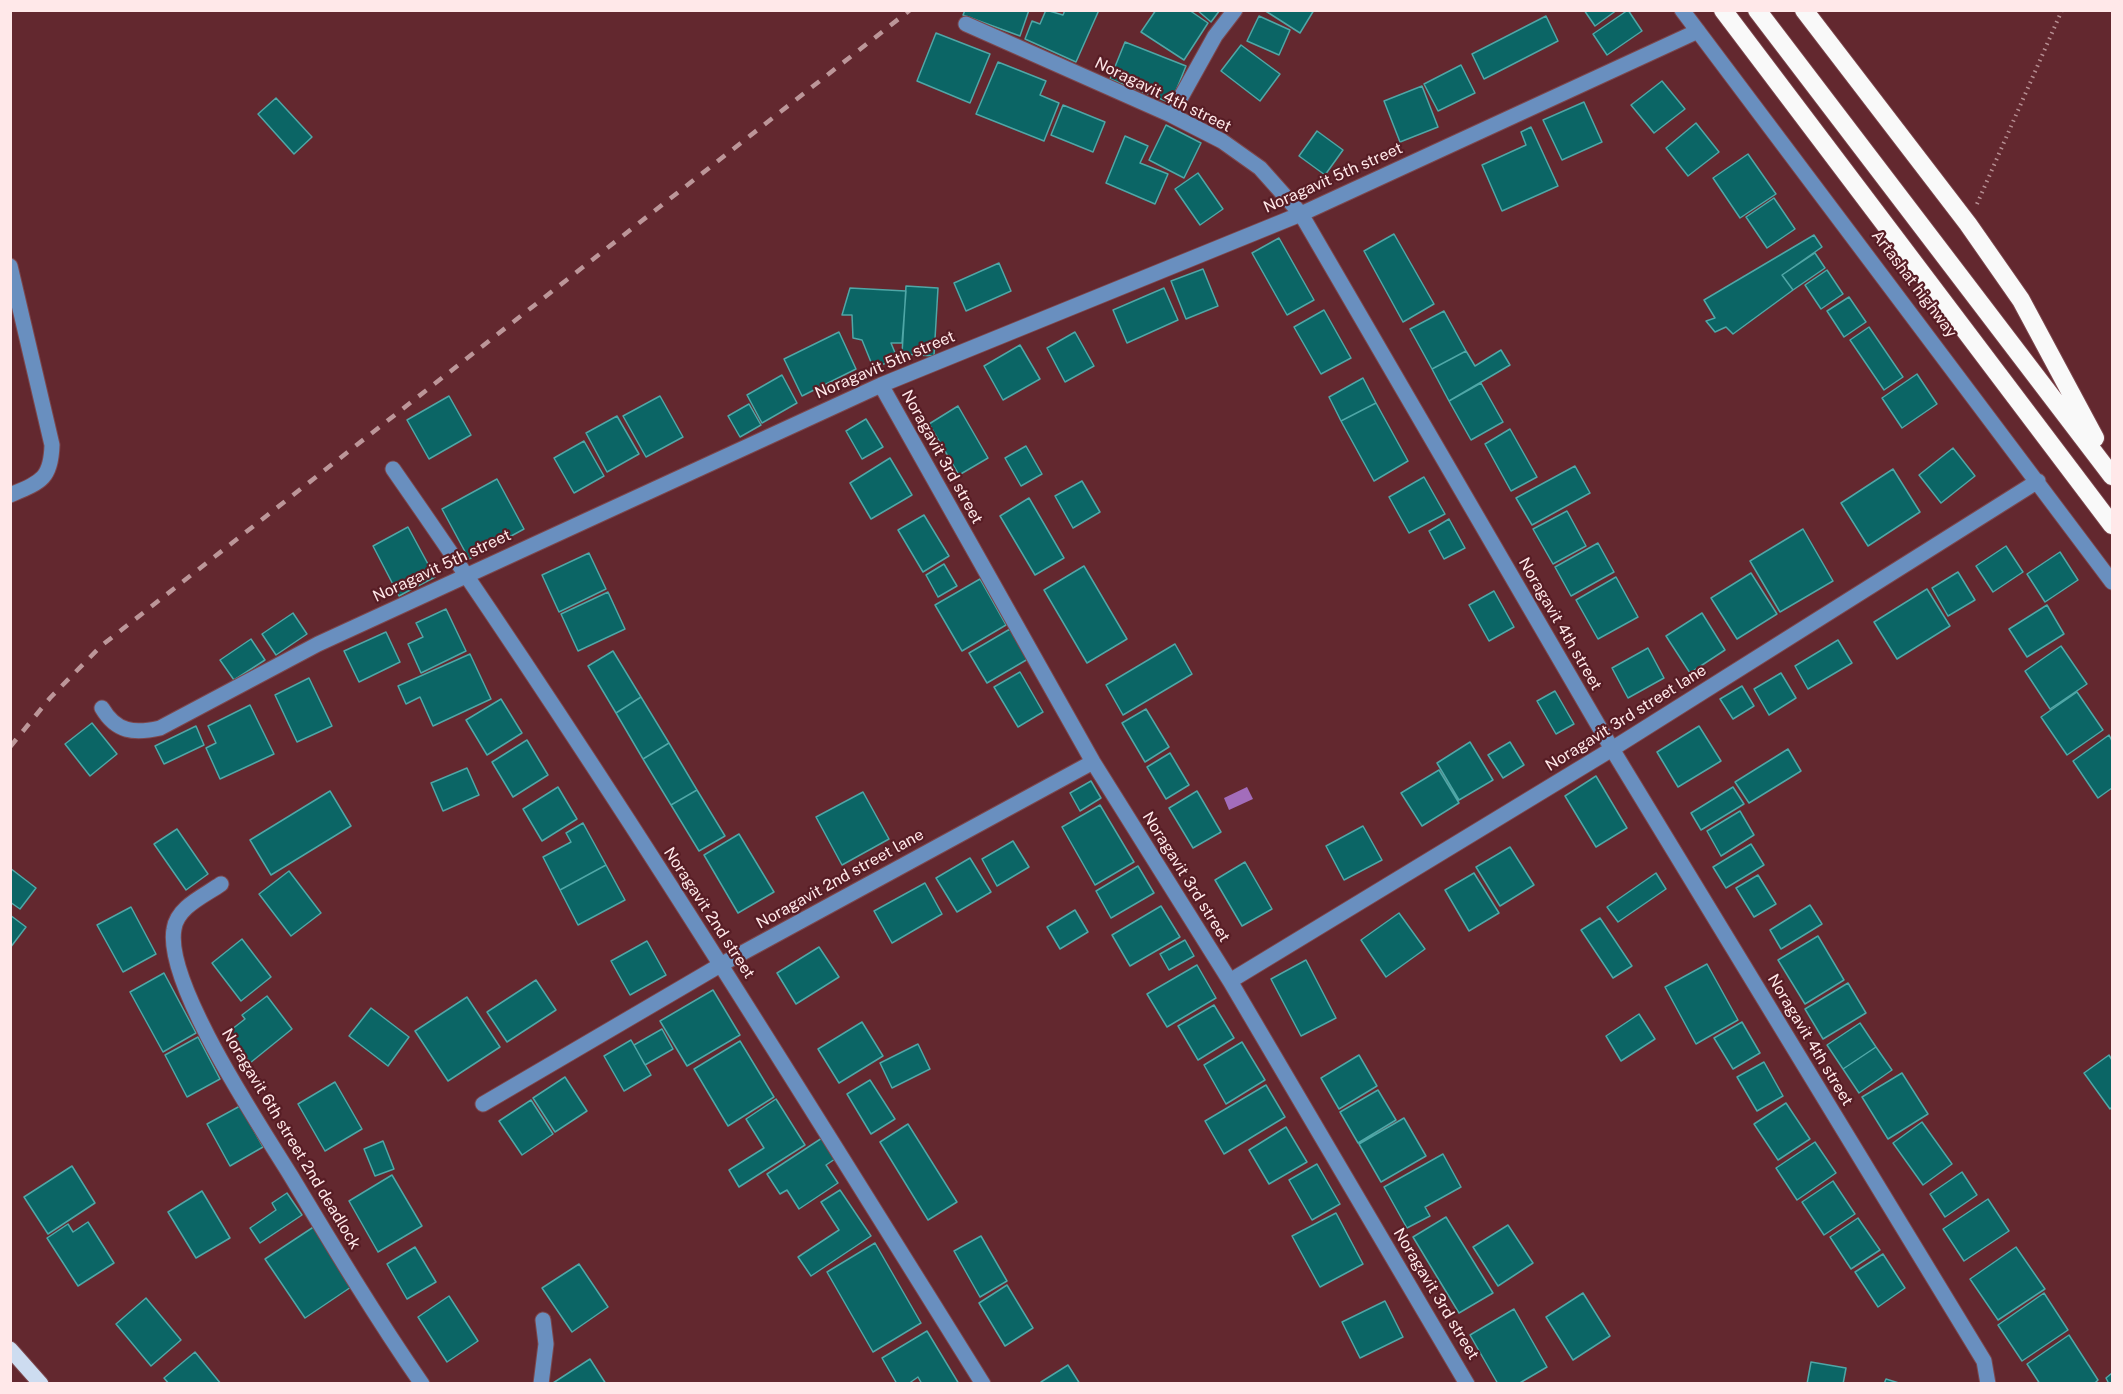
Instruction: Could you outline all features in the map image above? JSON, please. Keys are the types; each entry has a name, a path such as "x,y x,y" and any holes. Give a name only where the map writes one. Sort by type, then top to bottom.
{"highway":[{"name":"Artashat highway","path":"1723,10 2112,525"},
{"path":"1757,10 2112,476"},
{"path":"1804,10 1968,224 2021,300 2112,471"}],"main road":[{"path":"11,1350 41,1383"}],"street":[{"path":"1171,116 1215,36 1235,10"},
{"name":"Artashat highway","path":"1682,10 2112,582"},
{"name":"Noragavit 4th street","path":"966,24 1222,141 1260,168 1300,214 1612,749 1984,1361 1988,1383"},
{"name":"Noragavit 5th street","path":"102,708 108,719 130,731 140,732 159,728 318,644 880,385 1300,214 1698,31"},
{"path":"10,266 52,445 51,465 45,476 10,495"},
{"name":"Noragavit 3rd street","path":"880,385 1093,762 1230,981 1467,1383"},
{"name":"Noragavit 2nd street","path":"393,469 466,574 722,964 983,1383"},
{"name":"Noragavit 3rd street lane","path":"1230,981 1612,749 2038,481"},
{"name":"Noragavit 2nd street lane","path":"483,1104 722,964 1093,762"},
{"name":"Noragavit 6th street 2nd deadlock","path":"221,884 180,913 174,928 173,944 183,980 213,1047 378,1320 422,1383"},
{"path":"542,1383 546,1344 543,1320"}],"path":[{"path":"1968,224 2062,10"}],"shaded area":[{"path":"1247,787 1253,799 1229,810 1224,798"}],"building":[{"path":"965,10 1029,10 1020,36 963,15"},
{"path":"1046,10 1063,15 1065,10 1099,10 1076,62 1025,39 1032,21 1040,24"},
{"path":"1156,10 1189,10 1208,23 1184,60 1141,32"},
{"path":"1197,10 1220,10 1211,22"},
{"path":"1264,10 1314,10 1300,33"},
{"path":"1584,10 1617,10 1595,26"},
{"path":"1628,10 1642,31 1607,55 1593,34"},
{"path":"1259,16 1290,30 1279,55 1247,41"},
{"path":"1546,16 1558,41 1484,79 1472,54"},
{"path":"936,33 990,54 970,103 917,81"},
{"path":"1125,42 1186,66 1171,103 1110,79"},
{"path":"1241,45 1280,74 1260,101 1221,71"},
{"path":"998,62 1046,81 1040,95 1059,103 1044,141 976,114"},
{"path":"1461,65 1475,93 1438,111 1424,84"},
{"path":"1662,81 1685,109 1654,133 1631,105"},
{"path":"1422,86 1438,127 1400,142 1384,101"},
{"path":"276,98 312,137 294,154 258,114"},
{"path":"1584,102 1602,142 1562,160 1543,120"},
{"path":"1063,105 1105,122 1093,152 1051,135"},
{"path":"1696,123 1719,152 1688,176 1666,148"},
{"path":"1166,125 1201,143 1184,178 1149,160"},
{"path":"1531,127 1558,186 1502,211 1482,165 1526,145 1521,132"},
{"path":"1317,131 1343,150 1325,175 1299,156"},
{"path":"1125,136 1148,146 1140,163 1168,174 1155,204 1106,183"},
{"path":"1748,154 1776,194 1740,218 1713,178"},
{"path":"1198,173 1223,209 1200,225 1175,189"},
{"path":"1774,198 1795,229 1767,248 1746,217"},
{"path":"1394,234 1434,304 1403,322 1364,251"},
{"path":"1814,235 1822,247 1782,275 1793,290 1733,334 1726,327 1715,332 1706,321 1715,318 1704,300"},
{"path":"1279,238 1314,300 1287,315 1252,253"},
{"path":"1815,253 1825,268 1793,290 1782,275"},
{"path":"999,263 1011,291 966,311 954,283"},
{"path":"1203,269 1218,306 1186,319 1171,281"},
{"path":"1827,270 1843,294 1821,309 1805,285"},
{"path":"906,286 938,288 934,356 902,354"},
{"path":"850,288 906,291 902,343 891,343 898,360 873,367 862,340 853,338 852,315 842,315"},
{"path":"1164,288 1178,320 1127,343 1113,310"},
{"path":"1849,297 1866,322 1844,337 1827,311"},
{"path":"1324,310 1351,358 1321,374 1294,327"},
{"path":"1444,311 1466,351 1432,369 1410,329"},
{"path":"1869,327 1903,377 1884,390 1850,340"},
{"path":"839,332 856,369 802,396 784,359"},
{"path":"1075,332 1094,366 1065,382 1047,348"},
{"path":"1020,345 1040,379 1003,400 984,366"},
{"path":"1501,350 1510,365 1449,401 1432,369 1466,351 1475,366"},
{"path":"1917,374 1937,404 1902,428 1882,398"},
{"path":"782,375 797,403 762,423 747,395"},
{"path":"1363,378 1376,403 1341,421 1329,397"},
{"path":"1481,383 1503,422 1471,440 1449,401"},
{"path":"449,396 471,435 429,459 407,420"},
{"path":"660,396 683,437 646,457 623,416"},
{"path":"1376,403 1408,461 1374,481 1341,421"},
{"path":"749,404 761,425 740,437 728,416"},
{"path":"958,406 988,458 959,475 929,424"},
{"path":"617,416 639,454 607,472 586,433"},
{"path":"866,419 883,447 862,459 846,431"},
{"path":"1510,429 1537,477 1511,491 1485,444"},
{"path":"584,441 604,476 574,493 554,458"},
{"path":"1026,446 1042,474 1021,486 1005,458"},
{"path":"1953,448 1975,476 1941,503 1919,475"},
{"path":"890,458 912,495 871,519 850,483"},
{"path":"1575,466 1590,493 1532,525 1516,498"},
{"path":"1893,469 1920,512 1868,546 1841,503"},
{"path":"1424,477 1445,514 1409,533 1389,497"},
{"path":"497,479 524,529 469,559 442,509"},
{"path":"1082,481 1100,512 1073,528 1055,496"},
{"path":"1029,498 1064,558 1035,575 1000,516"},
{"path":"1567,511 1586,546 1553,564 1533,529"},
{"path":"924,515 949,556 923,572 898,530"},
{"path":"1449,519 1465,548 1444,559 1429,531"},
{"path":"408,527 435,577 399,596 373,546"},
{"path":"1803,529 1833,581 1780,612 1750,561"},
{"path":"1598,543 1614,572 1571,596 1555,567"},
{"path":"2006,546 2023,572 1993,592 1976,566"},
{"path":"2060,552 2078,580 2045,602 2027,574"},
{"path":"589,553 606,589 559,612 542,575"},
{"path":"944,564 957,586 938,597 926,575"},
{"path":"1084,566 1127,639 1087,663 1044,590"},
{"path":"1958,572 1975,600 1948,616 1932,588"},
{"path":"1751,573 1777,614 1737,639 1711,598"},
{"path":"1616,577 1638,617 1598,639 1576,600"},
{"path":"980,579 1006,625 962,651 935,605"},
{"path":"1927,589 1950,626 1897,659 1874,622"},
{"path":"1494,591 1514,627 1489,641 1469,605"},
{"path":"608,592 625,629 578,651 561,614"},
{"path":"2047,605 2064,634 2027,657 2009,629"},
{"path":"446,609 466,651 421,673 408,644 423,637 416,623"},
{"path":"293,613 307,634 276,655 262,634"},
{"path":"1702,613 1725,650 1690,673 1666,636"},
{"path":"1010,629 1028,659 987,683 969,653"},
{"path":"386,632 400,662 359,682 344,651"},
{"path":"251,639 265,660 234,680 220,660"},
{"path":"1838,640 1852,663 1808,689 1795,666"},
{"path":"1175,644 1192,674 1123,715 1106,685"},
{"path":"2061,646 2087,684 2050,709 2025,671"},
{"path":"1648,648 1664,678 1628,698 1612,668"},
{"path":"613,651 641,697 616,713 588,666"},
{"path":"470,654 491,699 433,726 420,697 406,704 398,686"},
{"path":"1020,672 1043,712 1018,727 994,687"},
{"path":"1781,673 1796,698 1769,715 1754,689"},
{"path":"309,678 332,726 297,742 275,695"},
{"path":"1742,686 1754,706 1733,719 1720,699"},
{"path":"1555,691 1574,724 1556,734 1537,701"},
{"path":"2077,692 2103,730 2067,755 2041,717"},
{"path":"641,697 669,743 643,759 616,713"},
{"path":"501,699 522,733 487,755 466,720"},
{"path":"250,705 274,754 220,779 206,748 216,743 208,726"},
{"path":"1146,709 1169,747 1145,762 1122,723"},
{"path":"92,723 117,754 90,776 65,744"},
{"path":"196,726 204,745 164,764 155,746"},
{"path":"1699,726 1721,761 1678,787 1657,752"},
{"path":"2109,735 2112,741 2112,788 2098,798 2073,761"},
{"path":"527,740 548,775 513,797 492,762"},
{"path":"1470,742 1493,780 1459,800 1437,763"},
{"path":"1510,742 1524,765 1503,778 1488,755"},
{"path":"669,743 697,790 671,805 643,759"},
{"path":"1788,749 1801,771 1749,803 1735,782"},
{"path":"1170,753 1189,785 1166,799 1147,767"},
{"path":"467,768 479,795 443,811 431,783"},
{"path":"1439,770 1459,803 1422,826 1401,793"},
{"path":"1596,776 1627,828 1596,847 1565,796"},
{"path":"1091,781 1101,798 1080,811 1070,793"},
{"path":"558,787 577,819 542,841 523,809"},
{"path":"1733,787 1744,804 1701,830 1691,813"},
{"path":"697,790 725,836 699,851 671,805"},
{"path":"330,791 351,826 271,875 250,840"},
{"path":"1197,791 1221,832 1193,848 1169,808"},
{"path":"863,792 889,839 842,865 816,817"},
{"path":"1100,805 1134,862 1095,885 1062,827"},
{"path":"1740,811 1754,835 1721,856 1707,831"},
{"path":"583,823 606,865 560,890 543,857 571,842 566,833"},
{"path":"1363,826 1382,860 1344,880 1326,846"},
{"path":"177,829 208,874 186,890 154,844"},
{"path":"739,834 774,892 738,913 704,855"},
{"path":"1013,841 1029,867 997,886 982,859"},
{"path":"1751,844 1764,865 1726,888 1713,867"},
{"path":"1510,847 1534,885 1500,906 1476,867"},
{"path":"970,858 991,892 957,912 936,878"},
{"path":"1245,862 1272,909 1242,926 1215,880"},
{"path":"606,865 625,900 578,925 560,890"},
{"path":"1138,866 1154,893 1111,918 1096,891"},
{"path":"10,868 36,888 20,909 10,902"},
{"path":"289,871 321,913 291,936 259,894"},
{"path":"1474,873 1499,913 1469,931 1445,890"},
{"path":"1656,873 1666,889 1618,922 1607,907"},
{"path":"1758,875 1776,904 1754,917 1736,888"},
{"path":"925,883 942,914 892,943 874,911"},
{"path":"1810,905 1822,924 1781,949 1770,930"},
{"path":"1161,906 1180,937 1130,966 1112,935"},
{"path":"131,907 156,954 123,972 97,925"},
{"path":"1075,910 1088,932 1060,949 1047,927"},
{"path":"1399,913 1425,949 1386,977 1361,940"},
{"path":"10,915 26,927 10,948"},
{"path":"1600,918 1632,966 1613,978 1581,930"},
{"path":"1818,936 1844,980 1805,1004 1778,960"},
{"path":"242,939 271,977 241,1001 212,963"},
{"path":"1185,940 1194,956 1169,970 1160,954"},
{"path":"647,941 666,975 630,995 611,961"},
{"path":"819,947 839,977 796,1004 777,973"},
{"path":"1306,960 1336,1018 1301,1036 1271,979"},
{"path":"1707,964 1738,1020 1696,1044 1665,987"},
{"path":"1197,965 1216,998 1167,1027 1147,994"},
{"path":"164,973 196,1033 163,1052 130,992"},
{"path":"536,980 556,1010 507,1042 487,1012"},
{"path":"1848,983 1866,1013 1823,1039 1805,1009"},
{"path":"713,990 740,1035 687,1066 660,1021"},
{"path":"267,996 292,1029 250,1063 227,1033 245,1019 242,1015"},
{"path":"467,997 500,1047 448,1081 415,1031"},
{"path":"1214,1005 1234,1038 1198,1060 1178,1026"},
{"path":"371,1008 409,1037 388,1066 349,1036"},
{"path":"1639,1014 1655,1039 1621,1061 1606,1036"},
{"path":"862,1022 883,1056 839,1083 818,1049"},
{"path":"1742,1022 1760,1053 1733,1069 1714,1038"},
{"path":"1860,1023 1876,1047 1843,1069 1827,1045"},
{"path":"662,1029 673,1049 645,1065 634,1045"},
{"path":"198,1037 220,1079 187,1097 165,1055"},
{"path":"631,1040 651,1075 624,1091 604,1056"},
{"path":"740,1041 774,1097 728,1126 694,1069"},
{"path":"1242,1042 1265,1080 1226,1104 1204,1065"},
{"path":"918,1044 930,1069 892,1088 880,1063"},
{"path":"1876,1047 1892,1070 1859,1093 1843,1069"},
{"path":"1359,1055 1377,1086 1339,1109 1321,1078"},
{"path":"2109,1055 2112,1060 2112,1107 2110,1109 2084,1073"},
{"path":"1764,1062 1783,1096 1757,1111 1737,1077"},
{"path":"1902,1073 1928,1114 1888,1139 1862,1097"},
{"path":"565,1077 587,1111 555,1132 533,1098"},
{"path":"870,1080 895,1119 871,1134 847,1094"},
{"path":"335,1082 362,1129 325,1151 298,1104"},
{"path":"1266,1085 1285,1117 1224,1154 1205,1121"},
{"path":"1378,1090 1396,1120 1358,1143 1340,1112"},
{"path":"776,1099 805,1145 739,1187 729,1170 764,1148 746,1119"},
{"path":"531,1100 553,1134 522,1155 499,1121"},
{"path":"1786,1103 1810,1139 1778,1160 1754,1124"},
{"path":"240,1106 263,1147 230,1166 207,1124"},
{"path":"1404,1118 1426,1156 1381,1182 1359,1144"},
{"path":"1922,1122 1952,1164 1923,1185 1893,1143"},
{"path":"908,1124 957,1202 928,1220 880,1142"},
{"path":"1286,1127 1307,1162 1269,1184 1249,1150"},
{"path":"822,1138 835,1159 826,1165 838,1183 799,1209 787,1190 780,1194 767,1174"},
{"path":"383,1141 394,1169 375,1176 364,1149"},
{"path":"1815,1142 1836,1173 1797,1200 1776,1168"},
{"path":"1443,1154 1461,1187 1425,1207 1430,1216 1407,1228 1384,1187"},
{"path":"1317,1164 1340,1204 1312,1220 1289,1180"},
{"path":"72,1166 95,1203 48,1234 24,1197"},
{"path":"1962,1172 1977,1195 1945,1217 1930,1194"},
{"path":"392,1175 422,1226 378,1252 349,1201"},
{"path":"1833,1181 1855,1214 1824,1235 1802,1202"},
{"path":"840,1190 871,1236 811,1276 798,1257 839,1230 821,1202"},
{"path":"202,1191 230,1238 196,1258 168,1212"},
{"path":"287,1193 302,1215 260,1243 250,1228 276,1210 272,1203"},
{"path":"1988,1199 2009,1231 1964,1261 1943,1229"},
{"path":"1336,1213 1363,1264 1320,1287 1292,1236"},
{"path":"1446,1217 1493,1293 1459,1313 1413,1237"},
{"path":"1858,1218 1880,1250 1851,1269 1830,1237"},
{"path":"88,1222 114,1263 78,1286 47,1238 68,1224 73,1232"},
{"path":"1508,1225 1533,1263 1498,1286 1473,1247"},
{"path":"315,1226 354,1285 305,1318 265,1259"},
{"path":"981,1236 1007,1281 980,1297 954,1251"},
{"path":"875,1243 921,1323 873,1352 827,1272"},
{"path":"415,1247 436,1282 407,1299 387,1264"},
{"path":"2016,1247 2045,1289 1998,1320 1970,1279"},
{"path":"1883,1254 1905,1288 1878,1307 1855,1272"},
{"path":"579,1264 608,1307 572,1332 542,1288"},
{"path":"1007,1285 1033,1328 1005,1346 979,1303"},
{"path":"1583,1293 1610,1336 1573,1360 1546,1317"},
{"path":"2044,1293 2068,1330 2022,1361 1998,1325"},
{"path":"449,1296 478,1341 447,1362 418,1317"},
{"path":"146,1298 181,1340 151,1366 116,1324"},
{"path":"1385,1301 1403,1337 1360,1358 1342,1322"},
{"path":"1514,1309 1547,1367 1518,1384 1498,1384 1470,1335"},
{"path":"927,1331 959,1384 922,1384 918,1377 908,1384 897,1384 882,1358"},
{"path":"2069,1335 2098,1380 2094,1384 2040,1384 2027,1364"},
{"path":"195,1352 221,1384 169,1384 164,1378"},
{"path":"590,1359 606,1384 553,1384 553,1383"},
{"path":"1811,1362 1846,1368 1843,1384 1807,1384"},
{"path":"1068,1365 1080,1384 1042,1384 1041,1382"},
{"path":"2112,1373 2112,1384 2109,1384 2106,1378"},
{"path":"1886,1379 1902,1384 1884,1384"}],"railway":[{"path":"10,747 50,698 101,646 910,10"}]}
